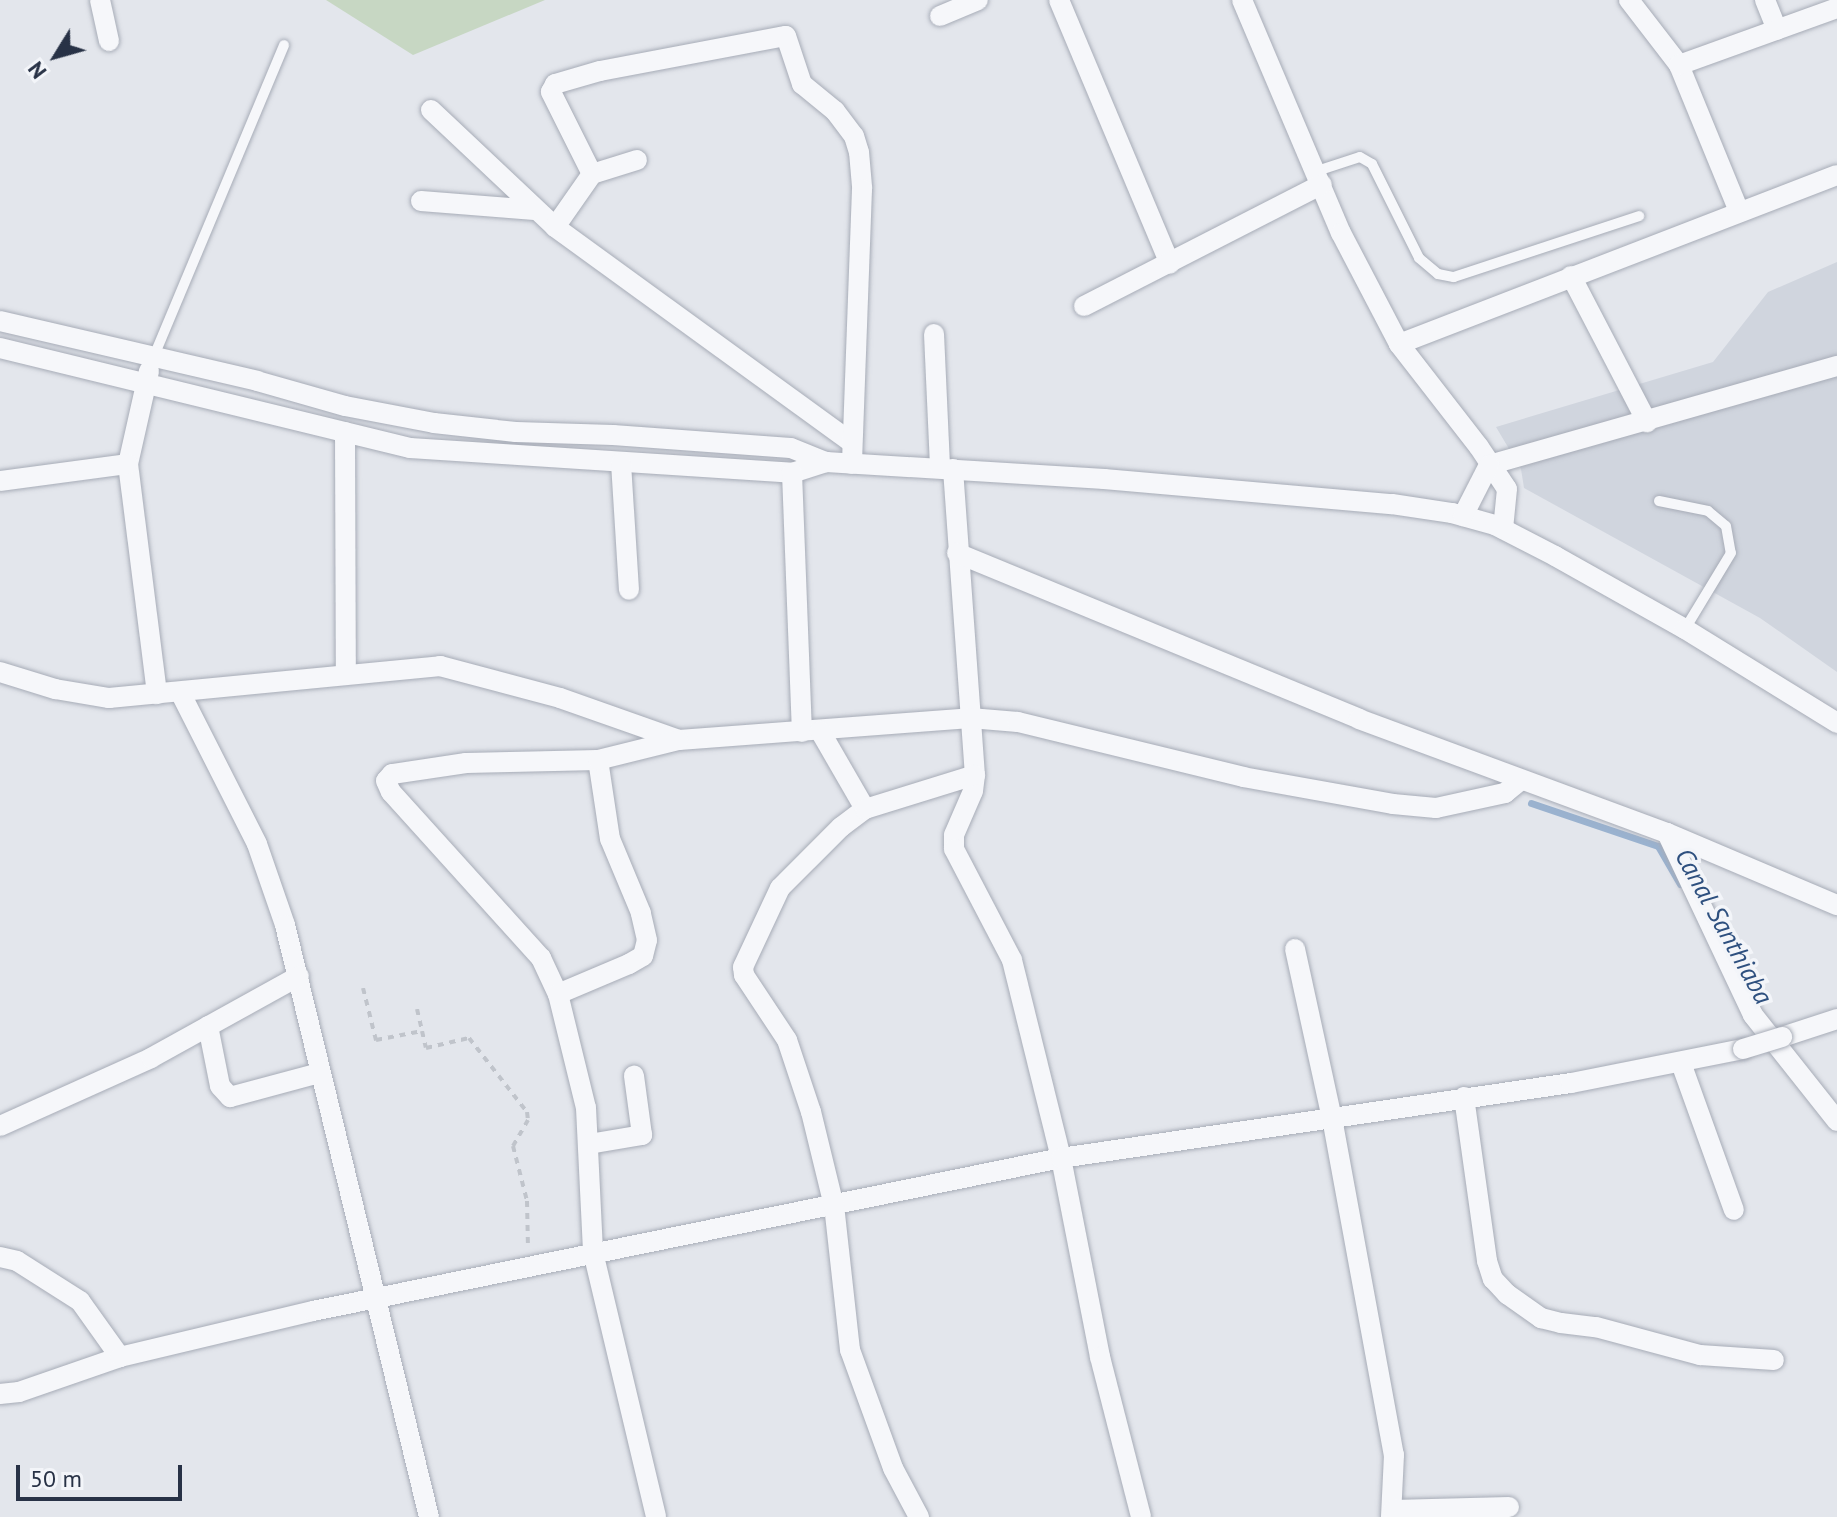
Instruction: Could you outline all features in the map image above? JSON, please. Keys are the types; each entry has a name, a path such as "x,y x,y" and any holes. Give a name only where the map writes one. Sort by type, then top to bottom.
{"street":[{"path":"100,0 109,41"},
{"path":"940,16 978,0"},
{"path":"1059,0 1170,264"},
{"path":"1242,0 1341,233 1399,344 1479,447 1507,489 1503,529"},
{"path":"1629,0 1679,65 1739,211"},
{"path":"1765,0 1777,30"},
{"path":"1679,65 1837,8"},
{"path":"592,174 551,92 555,84 600,71 786,36 802,84 835,111 854,136 859,152 862,189 852,464"},
{"path":"431,110 555,227 851,442"},
{"path":"555,227 592,174 637,160"},
{"path":"1399,344 1836,175"},
{"path":"1084,306 1170,264 1319,177"},
{"path":"421,201 535,210"},
{"path":"1571,276 1647,422"},
{"path":"0,321 154,356 345,406 434,423 516,432 613,435 791,448 826,462 1392,504 1463,516 1503,529 1685,629 1837,723"},
{"path":"934,334 957,553 975,775 973,791 954,835 954,849 1012,960 1061,1158 1100,1357 1141,1517"},
{"path":"0,348 434,451 792,473 826,462"},
{"path":"154,356 128,464 157,694"},
{"path":"1463,516 1489,465 1837,366"},
{"path":"345,432 346,672"},
{"path":"621,463 629,590"},
{"path":"0,481 128,464"},
{"path":"792,473 811,731 865,809"},
{"path":"957,553 1258,678 1520,781 1667,833 1837,905"},
{"path":"0,672 55,689 109,698 346,672 440,666 560,698 679,740"},
{"path":"180,692 257,844 299,976 319,1073 429,1517"},
{"path":"656,1517 593,1252 586,1108 558,994 541,958 391,792 386,781 392,774 466,763 598,760 679,740 970,718 1018,722 1243,777 1393,804 1436,808 1505,793 1520,781"},
{"path":"558,994 643,956 647,940 641,913 610,839 598,760"},
{"path":"919,1517 893,1468 850,1350 834,1206 811,1112 787,1040 744,975 743,967 780,888 841,827 865,809 975,775"},
{"path":"1667,833 1753,1015 1837,1121"},
{"path":"1295,949 1332,1118 1394,1455 1392,1514 1509,1507"},
{"path":"0,1126 151,1058 299,976"},
{"path":"0,1394 19,1392 120,1357 374,1298 593,1252 1061,1158 1681,1063 1743,1049 1837,1019"},
{"path":"208,1026 220,1086 230,1097 319,1073"},
{"path":"1681,1063 1734,1210"},
{"path":"589,1144 642,1135 634,1076"},
{"path":"1464,1097 1487,1261 1493,1279 1507,1294 1541,1318 1561,1323 1596,1327 1700,1355 1774,1360"},
{"path":"0,1257 17,1261 80,1301 120,1357"}],"lane":[{"path":"154,356 284,45"},
{"path":"1319,177 1360,157 1372,164 1419,258 1438,274 1454,277 1639,216"},
{"path":"1659,501 1708,511 1726,526 1731,553 1685,629"}],"path":[{"path":"363,988 376,1041 422,1031"},
{"path":"417,1009 426,1048 469,1038 527,1112 528,1120 513,1146 527,1201 528,1266"}],"shaded area":[{"path":"1837,262 1837,672 1760,618 1524,488 1521,469 1496,427 1713,362 1768,292"}],"green space":[{"path":"326,0 545,0 413,55"}],"waterway":[{"name":"Canal Santhiaba","path":"1531,803 1658,846 1680,884"}]}
